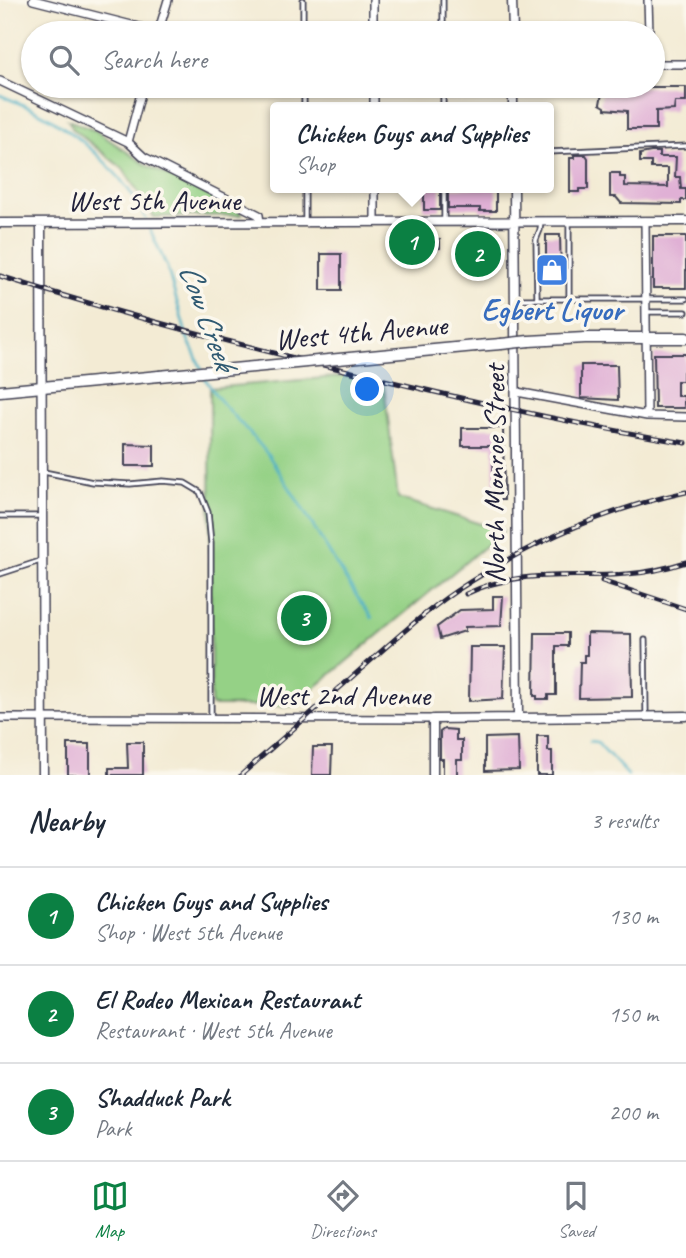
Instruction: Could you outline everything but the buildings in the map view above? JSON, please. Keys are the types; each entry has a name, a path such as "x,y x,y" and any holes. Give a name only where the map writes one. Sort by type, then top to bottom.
{"main road":[{"name":"West 4th Avenue","path":"0,391 529,341 686,338"}],"street":[{"path":"33,0 114,21"},
{"path":"163,21 169,0"},
{"path":"373,0 373,21"},
{"path":"512,0 513,21"},
{"path":"648,0 649,21"},
{"path":"665,64 686,64"},
{"path":"0,81 21,91"},
{"path":"36,98 128,142 144,157 259,215 260,222"},
{"path":"128,142 141,98"},
{"path":"375,193 375,222"},
{"name":"North Monroe Street","path":"514,193 518,717"},
{"path":"645,221 648,416"},
{"name":"West 5th Avenue","path":"0,223 686,221"},
{"path":"41,223 43,775"},
{"path":"517,392 648,416 686,417"},
{"name":"West 2nd Avenue","path":"0,718 433,719 686,716"},
{"path":"433,719 433,775"}],"lane":[{"path":"303,0 303,21"},
{"path":"443,0 443,21"},
{"path":"554,152 686,146"},
{"path":"305,193 305,222"},
{"path":"444,193 444,222"},
{"path":"537,299 536,240 541,221"},
{"path":"569,221 569,299"},
{"path":"515,299 686,299"},
{"path":"646,312 686,312"},
{"path":"42,471 93,482 185,483 200,492 208,512 211,543 211,718"},
{"path":"0,516 42,516"},
{"path":"0,574 42,560"},
{"path":"645,640 646,716"}],"green space":[{"path":"68,120 96,131 148,166 239,210 242,215 154,217 123,169 73,129"},
{"path":"347,376 384,386 398,498 503,531 293,706 211,706 210,388"}],"waterway":[{"name":"Cow Creek","path":"0,95 48,117 81,141 107,164 129,190 146,219"},
{"name":"Cow Creek","path":"148,225 167,267 187,337 202,370"},
{"name":"Cow Creek","path":"204,376 217,396 268,455 372,618"},
{"name":"Cow Creek","path":"590,741 597,742 628,775"}],"railway":[{"path":"0,276 86,303 260,350 474,401 686,443"},
{"path":"241,775 407,628 456,591 510,558 566,531 625,508 686,492"},
{"path":"466,594 486,586 526,578 634,573 686,562"},
{"path":"602,581 686,609"}],"place":[{"name":"Chicken Guys and Supplies","path":"412,242"},
{"name":"El Rodeo Mexican Restaurant","path":"478,254"},
{"name":"Egbert Liquor","path":"552,270"},
{"name":"Shadduck Park","path":"304,618"}]}
